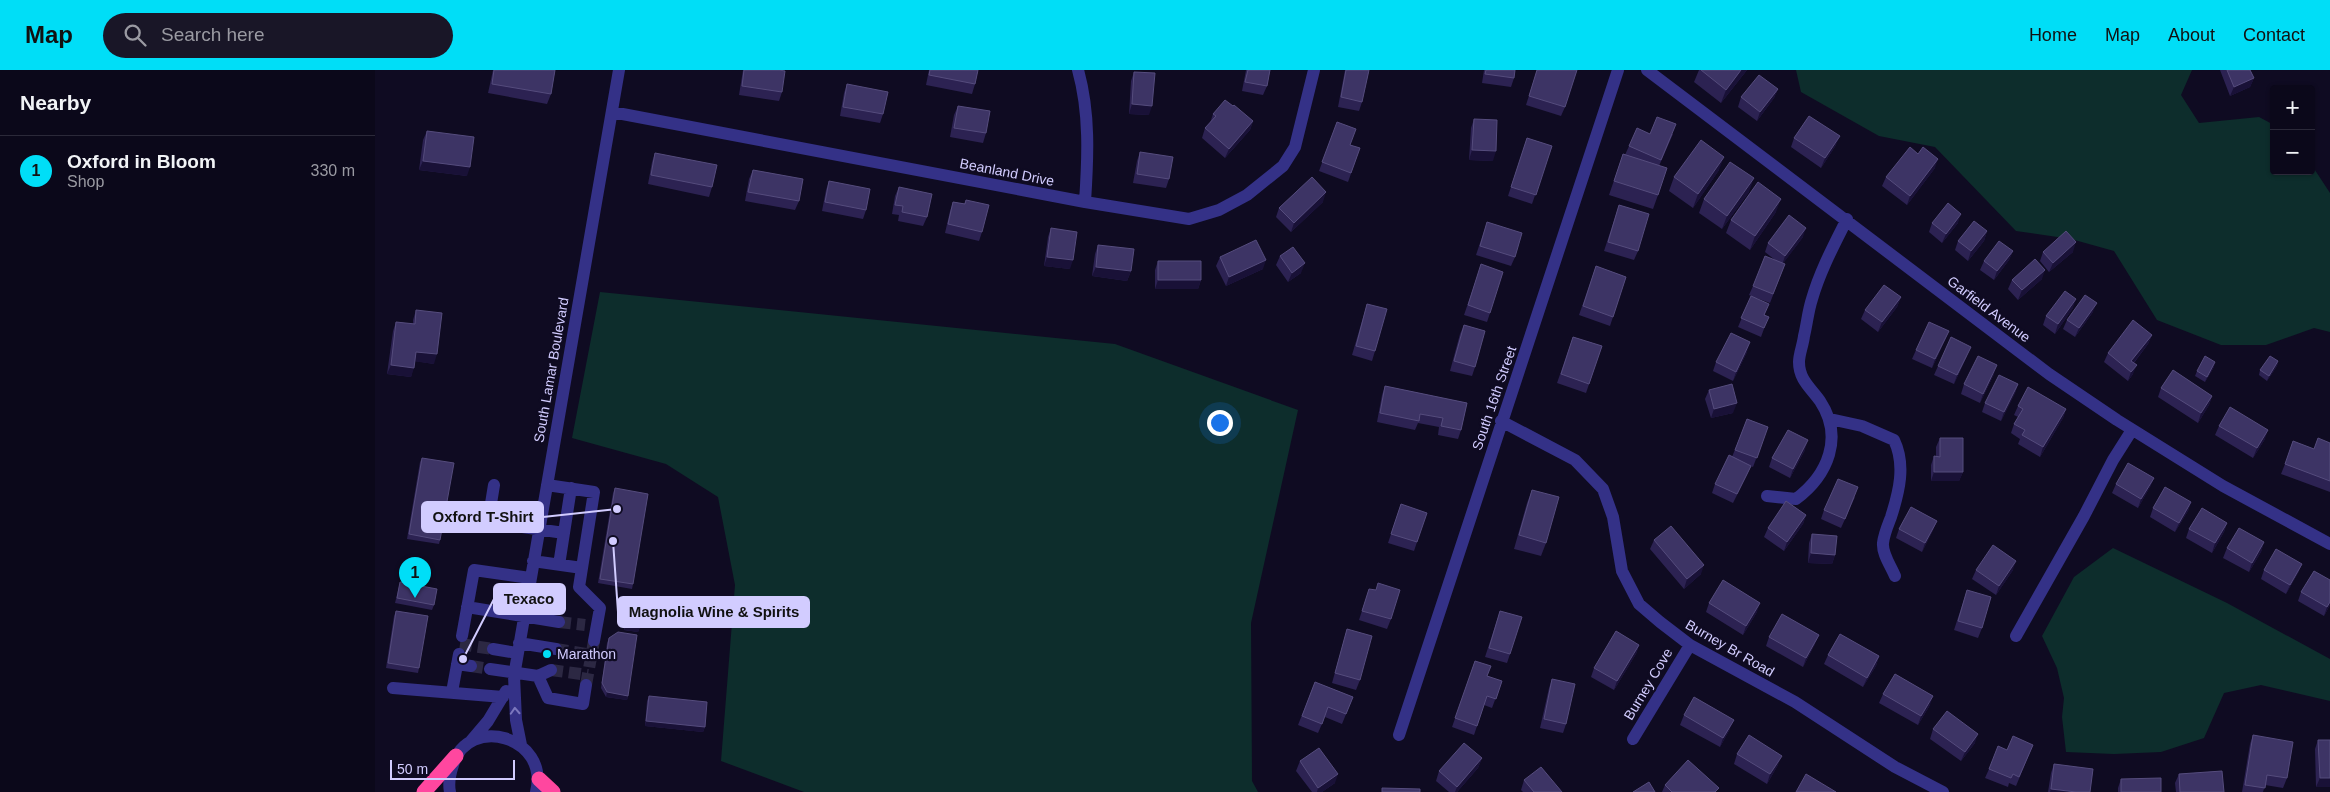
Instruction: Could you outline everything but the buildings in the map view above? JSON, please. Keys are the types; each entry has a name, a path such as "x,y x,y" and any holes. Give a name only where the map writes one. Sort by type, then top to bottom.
{"highway":[{"path":"424,792 456,756"},
{"path":"537,785 553,792"}],"street":[{"name":"South Lamar Boulevard","path":"537,785 532,756 521,745 516,720 514,674 619,70"},
{"path":"1078,70 1082,86 1089,142 1085,202"},
{"name":"Beanland Drive","path":"612,112 1085,202 1189,218 1219,210 1247,195 1283,166 1295,147 1314,70"},
{"name":"South 16th Street","path":"1399,735 1618,70"},
{"name":"Garfield Avenue","path":"1647,70 1847,219 1892,256 2049,374 2133,430 2223,486 2330,544"},
{"path":"1767,496 1796,499 1812,487 1826,464 1834,438 1830,419 1820,401 1802,380 1799,362 1811,299 1828,257 1847,219"},
{"path":"1830,419 1862,426 1894,440 1899,452 1901,470 1897,499 1883,543 1885,554 1895,576"},
{"name":"Burney Br Road","path":"1501,422 1575,460 1603,489 1613,517 1622,571 1639,604 1690,645 1795,702 1895,767 1943,792"},
{"path":"2016,636 2084,516 2113,460 2133,430"},
{"path":"494,485 488,522 564,533"},
{"path":"547,485 594,492 579,587 600,608 591,626 594,641"},
{"path":"559,565 571,488"},
{"path":"533,561 582,568"},
{"path":"462,636 474,570 530,578"},
{"path":"467,607 559,622"},
{"name":"Burney Cove","path":"1633,739 1690,645"},
{"path":"493,650 518,648 555,649"},
{"path":"452,692 458,659 471,666"},
{"path":"490,669 538,676 551,670"},
{"name":"South Lamar Boulevard","path":"456,756 488,721 514,674"},
{"path":"538,676 548,698 583,704 587,685"},
{"path":"393,688 503,696"},
{"path":"471,741 489,736 506,738 521,745"},
{"path":"450,792 450,774 456,756"}],"green space":[{"path":"1796,70 2192,70 2181,95 2199,123 2259,117 2270,123 2270,175 2315,175 2315,170 2330,193 2330,332 2314,328 2266,345 2221,345 2157,320 2114,251 2071,239 2016,231 1935,147 1879,136 1801,92"},
{"path":"600,292 1115,344 1298,410 1251,623 1252,781 1258,792 804,792 721,761 735,585 718,497 666,464 572,438"},
{"path":"2113,548 2227,603 2330,659 2330,701 2261,685 2224,693 2204,738 2161,752 2114,754 2066,752 2062,717 2064,698 2057,668 2042,636 2074,577"}],"tunnel":[{"path":"559,622 585,625"},
{"path":"586,685 594,641"},
{"path":"460,644 493,649"},
{"path":"556,649 592,655"},
{"path":"471,666 490,669"},
{"path":"551,670 588,675"}],"place":[{"name":"Oxford T-Shirt","path":"617,509"},
{"name":"Magnolia Wine & Spirits","path":"613,541"},
{"name":"Oxford in Bloom","path":"415,598"},
{"name":"Marathon","path":"547,654"},
{"name":"Texaco","path":"463,659"}]}
